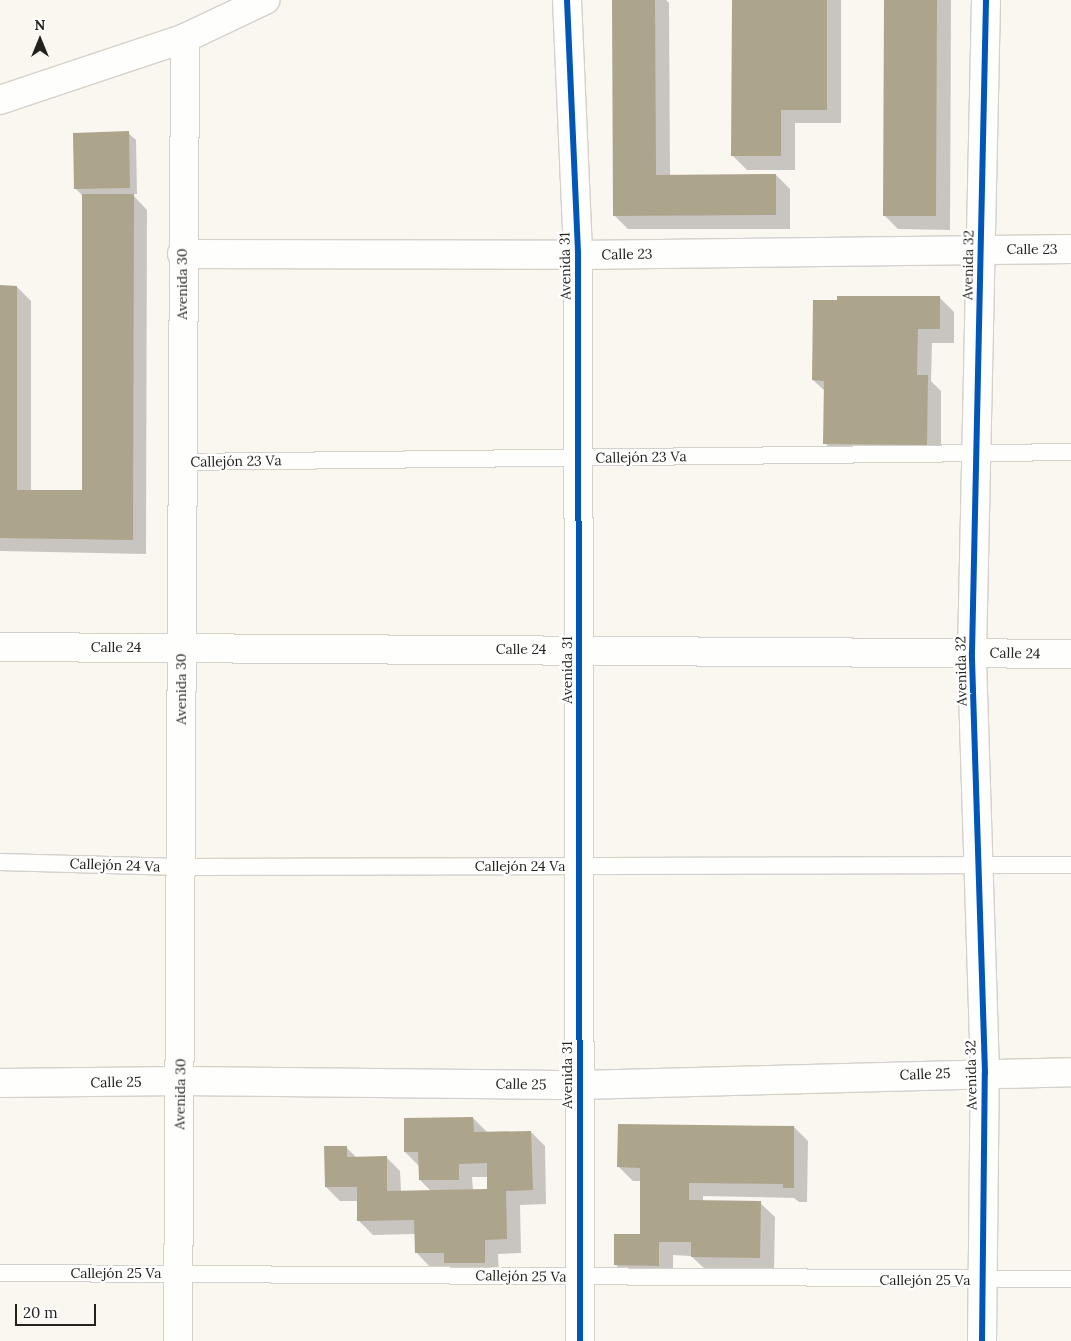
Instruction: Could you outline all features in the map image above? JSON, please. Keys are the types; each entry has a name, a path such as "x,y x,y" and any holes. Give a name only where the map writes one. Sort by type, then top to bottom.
{"street":[{"path":"0,100 185,38 265,0"},
{"name":"Avenida 31","path":"568,0 578,255 580,1341"},
{"name":"Avenida 32","path":"982,1341 985,1073 977,865 972,653 986,0"},
{"name":"Avenida 30","path":"178,1341 181,1081 182,254 185,38"},
{"name":"Calle 23","path":"182,254 578,255 1071,249"},
{"name":"Calle 24","path":"0,646 1071,654"},
{"name":"Calle 25","path":"0,1083 181,1081 580,1085 1071,1072"}],"lane":[{"name":"Callejón 23 Va","path":"182,462 1071,452"},
{"name":"Callejón 24 Va","path":"0,862 181,867 1071,864"},
{"name":"Callejón 25 Va","path":"0,1272 982,1280 1071,1279"}],"building":[{"path":"612,0 655,0 656,175 776,174 776,215 613,216"},
{"path":"732,0 827,0 827,110 781,110 781,156 731,156"},
{"path":"884,0 937,0 936,216 883,216"},
{"path":"129,131 130,188 74,189 73,133"},
{"path":"82,194 134,194 133,540 0,538 0,285 17,286 17,490 82,490"},
{"path":"837,296 940,296 940,329 918,329 917,375 928,375 927,445 823,444 824,381 812,380 813,300 837,300"},
{"path":"473,1117 474,1132 531,1131 533,1190 506,1191 507,1239 485,1240 485,1263 444,1263 444,1253 415,1253 414,1220 357,1221 357,1187 325,1187 324,1146 347,1146 347,1157 387,1156 387,1191 487,1189 487,1163 459,1164 459,1180 419,1180 418,1152 404,1152 404,1118"},
{"path":"618,1124 794,1126 794,1188 783,1188 783,1184 689,1183 689,1200 761,1201 760,1258 691,1257 691,1242 659,1242 659,1266 614,1265 614,1234 640,1234 640,1168 617,1167"}],"cycle path":[{"path":"567,0 578,255 580,1341"},
{"path":"982,1341 985,1073 972,653 986,0"}]}
